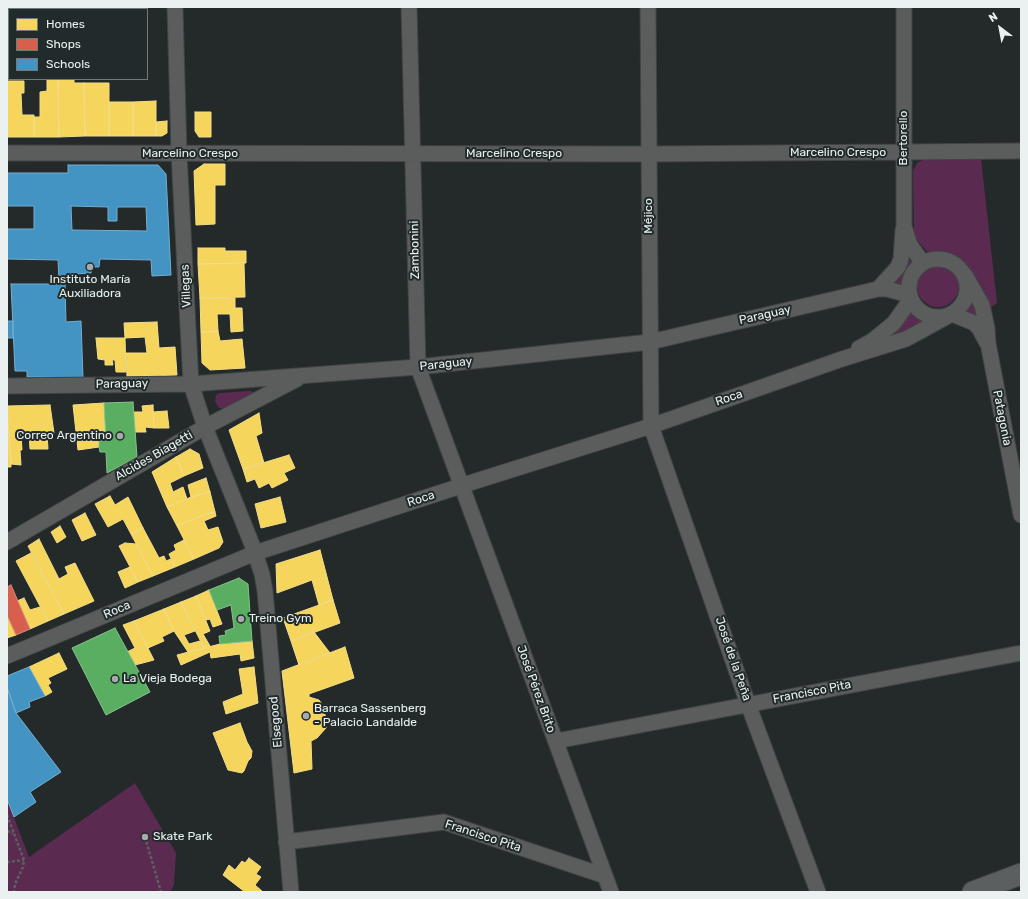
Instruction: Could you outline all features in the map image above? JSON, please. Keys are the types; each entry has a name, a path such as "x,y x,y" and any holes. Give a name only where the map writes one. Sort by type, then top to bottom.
{"street":[{"name":"Villegas","path":"175,7 179,154 191,384 205,426 255,553"},
{"name":"Zambonini","path":"409,7 418,366 462,485"},
{"name":"Méjico","path":"648,7 651,426"},
{"name":"Bertorello","path":"904,7 904,226 910,245 923,263"},
{"name":"Marcelino Crespo","path":"7,152 179,154 649,154 1021,151"},
{"path":"878,289 898,267 901,259 904,226"},
{"path":"842,359 906,339 950,315 963,303 967,294 968,284 965,275 959,267 946,260 932,259 923,263 915,270 911,277 909,286 910,297 920,312 939,318 950,315"},
{"name":"Patagonia","path":"965,275 982,305 987,328 988,344 1018,482 1021,516"},
{"name":"Paraguay","path":"7,386 191,384 418,366 650,342 878,289 887,289 910,297"},
{"path":"842,359 872,341 894,323 910,297"},
{"name":"Patagonia","path":"950,315 974,323 979,328 988,344"},
{"name":"Roca","path":"7,656 255,553 462,485 651,426 842,359"},
{"name":"Alcides Biagetti","path":"7,542 205,426 303,376"},
{"name":"José de la Peña","path":"651,426 748,704 818,892"},
{"name":"José Pérez Brito","path":"462,485 611,892"},
{"name":"Elsegood","path":"255,553 266,591 291,892"},
{"name":"Francisco Pita","path":"556,741 1021,652"},
{"name":"Francisco Pita","path":"286,842 444,822 605,876"},
{"path":"973,892 1021,874"}],"path":[{"path":"7,815 24,860 15,884 14,892"},
{"path":"7,831 14,833"},
{"path":"145,837 161,892"},
{"path":"7,862 24,860"}],"shaded area":[{"path":"981,158 997,303 990,308 961,262 944,254 930,255 915,238 914,231 913,171 917,163 925,159"},
{"path":"905,260 917,262 907,276 903,289 888,285"},
{"path":"938,265 953,271 959,286 953,301 938,307 923,301 917,286 923,271"},
{"path":"970,296 982,322 961,312 966,306"},
{"path":"911,307 921,317 935,320 875,345"},
{"path":"250,391 254,393 225,408 218,407 215,401 216,395 219,393"},
{"path":"135,783 176,853 174,885 170,892 7,892 7,799 29,857"}],"building: Homes":[{"path":"47,80 58,80 59,137 34,137 34,117 40,117 40,92 47,91"},
{"path":"58,80 74,80 74,83 84,83 85,136 59,137"},
{"path":"7,81 24,81 24,93 21,93 22,115 34,115 34,137 7,137"},
{"path":"84,83 109,83 109,136 85,136"},
{"path":"156,101 156,136 133,136 133,102"},
{"path":"109,102 133,102 133,136 109,136"},
{"path":"195,112 211,112 211,137 199,137 195,131"},
{"path":"167,121 167,133 162,136 156,136 156,122"},
{"path":"204,164 225,164 225,185 215,185 215,224 196,225 194,171"},
{"path":"198,248 225,248 225,251 246,251 246,263 198,264"},
{"path":"244,263 245,297 200,298 198,264"},
{"path":"200,298 235,298 235,308 242,308 243,331 231,332 230,314 217,314 218,331 201,332"},
{"path":"157,322 159,348 175,347 177,375 127,377 126,353 147,353 145,337 125,338 124,323"},
{"path":"218,331 220,341 242,339 245,368 210,370 202,363 201,332"},
{"path":"96,338 125,338 126,372 116,372 115,360 112,360 113,365 105,365 105,360 98,359"},
{"path":"104,403 106,440 99,440 99,447 78,450 73,405"},
{"path":"50,405 54,433 47,434 48,449 30,449 29,434 21,434 21,465 11,464 7,406"},
{"path":"153,405 154,428 145,427 146,432 135,432 133,412 143,412 142,406"},
{"path":"7,410 11,464 11,467 7,467"},
{"path":"167,411 169,428 154,428 153,412"},
{"path":"259,413 262,433 256,436 264,463 243,469 229,430"},
{"path":"190,449 199,454 203,468 184,476 176,457"},
{"path":"289,455 295,468 284,473 288,480 272,488 269,483 259,488 255,479 247,482 243,469"},
{"path":"176,457 184,476 170,483 173,492 183,487 187,499 167,507 152,472"},
{"path":"206,478 210,492 191,497 188,485"},
{"path":"210,492 215,512 200,516 177,526 167,507 191,497"},
{"path":"110,496 115,505 128,497 143,528 131,534 123,519 108,527 95,504"},
{"path":"280,497 286,522 261,528 255,504"},
{"path":"215,512 216,516 204,521 208,530 218,527 223,542 219,548 194,559 177,526 200,516"},
{"path":"85,513 96,535 82,541 72,520"},
{"path":"60,526 66,537 57,543 51,532"},
{"path":"143,528 159,558 164,556 166,561 171,559 175,567 153,576 131,534"},
{"path":"39,539 59,579 68,574 65,567 75,563 94,601 64,614 28,546"},
{"path":"184,540 194,559 175,567 169,554 176,550 174,545"},
{"path":"125,543 136,544 153,576 138,582 119,546"},
{"path":"320,550 333,600 319,605 312,580 277,593 276,564"},
{"path":"31,553 64,614 48,621 16,561"},
{"path":"130,567 138,582 125,588 118,572"},
{"path":"209,590 222,624 213,627 210,619 206,620 196,596"},
{"path":"196,596 210,631 203,634 210,646 204,648 181,602"},
{"path":"24,598 30,610 40,607 48,621 30,629 17,601"},
{"path":"333,600 340,623 291,641 283,618"},
{"path":"181,602 195,631 184,635 189,644 200,641 204,648 188,652 174,631 164,609"},
{"path":"164,609 174,631 162,637 164,641 148,648 134,621"},
{"path":"7,615 16,635 7,638"},
{"path":"134,621 154,660 135,665 127,652 135,648 123,625"},
{"path":"314,632 330,653 299,665 291,641"},
{"path":"252,641 254,658 241,661 240,654 211,658 210,652 181,665 177,655 220,644"},
{"name":"Barraca Sassenberg - Palacio Landalde","path":"345,647 354,678 309,694 309,697 319,700 322,704 327,722 326,728 317,738 311,741 312,769 294,773 282,671"},
{"path":"59,653 67,669 48,678 51,683 48,685 52,692 45,696 29,667"},
{"path":"254,667 258,703 226,714 223,702 243,694 239,669"},
{"path":"240,723 252,751 251,758 242,773 228,770 213,733"},
{"path":"249,858 261,867 256,874 261,877 255,885 263,892 245,892 223,875 229,865 235,870 242,861 245,863"}],"building: Shops":[{"path":"11,585 30,629 16,635 7,615 7,587"}],"building: Schools":[{"name":"Instituto María Auxiliadora","path":"68,165 158,165 166,174 171,275 152,276 151,260 100,259 99,267 92,267 91,273 75,274 75,280 59,280 58,260 7,259 7,229 34,229 34,206 7,206 7,173 68,173","holes":["71,206 108,207 108,221 117,221 117,207 146,207 147,231 72,230"]},
{"path":"11,284 65,284 66,322 81,321 83,378 27,377 27,371 15,371"},
{"path":"7,321 13,321 13,338 7,338"},
{"path":"29,667 45,696 29,702 30,707 16,713 7,687 7,676"},
{"path":"7,687 16,713 61,772 30,792 36,802 14,817 7,799"}],"building: Public":[{"name":"Correo Argentino","path":"133,402 137,457 107,473 106,452 100,452 99,447 99,440 106,440 104,403"},
{"name":"Treino Gym","path":"239,578 248,584 252,641 220,644 219,636 226,635 225,631 234,628 231,605 217,610 209,590"},
{"name":"La Vieja Bodega","path":"115,628 150,692 106,715 72,648"}],"place":[{"name":"Instituto María Auxiliadora","path":"90,267"},
{"name":"Correo Argentino","path":"120,436"},
{"name":"Treino Gym","path":"241,619"},
{"name":"La Vieja Bodega","path":"115,679"},
{"name":"Barraca Sassenberg - Palacio Landalde","path":"306,716"},
{"name":"Skate Park","path":"145,837"}]}
